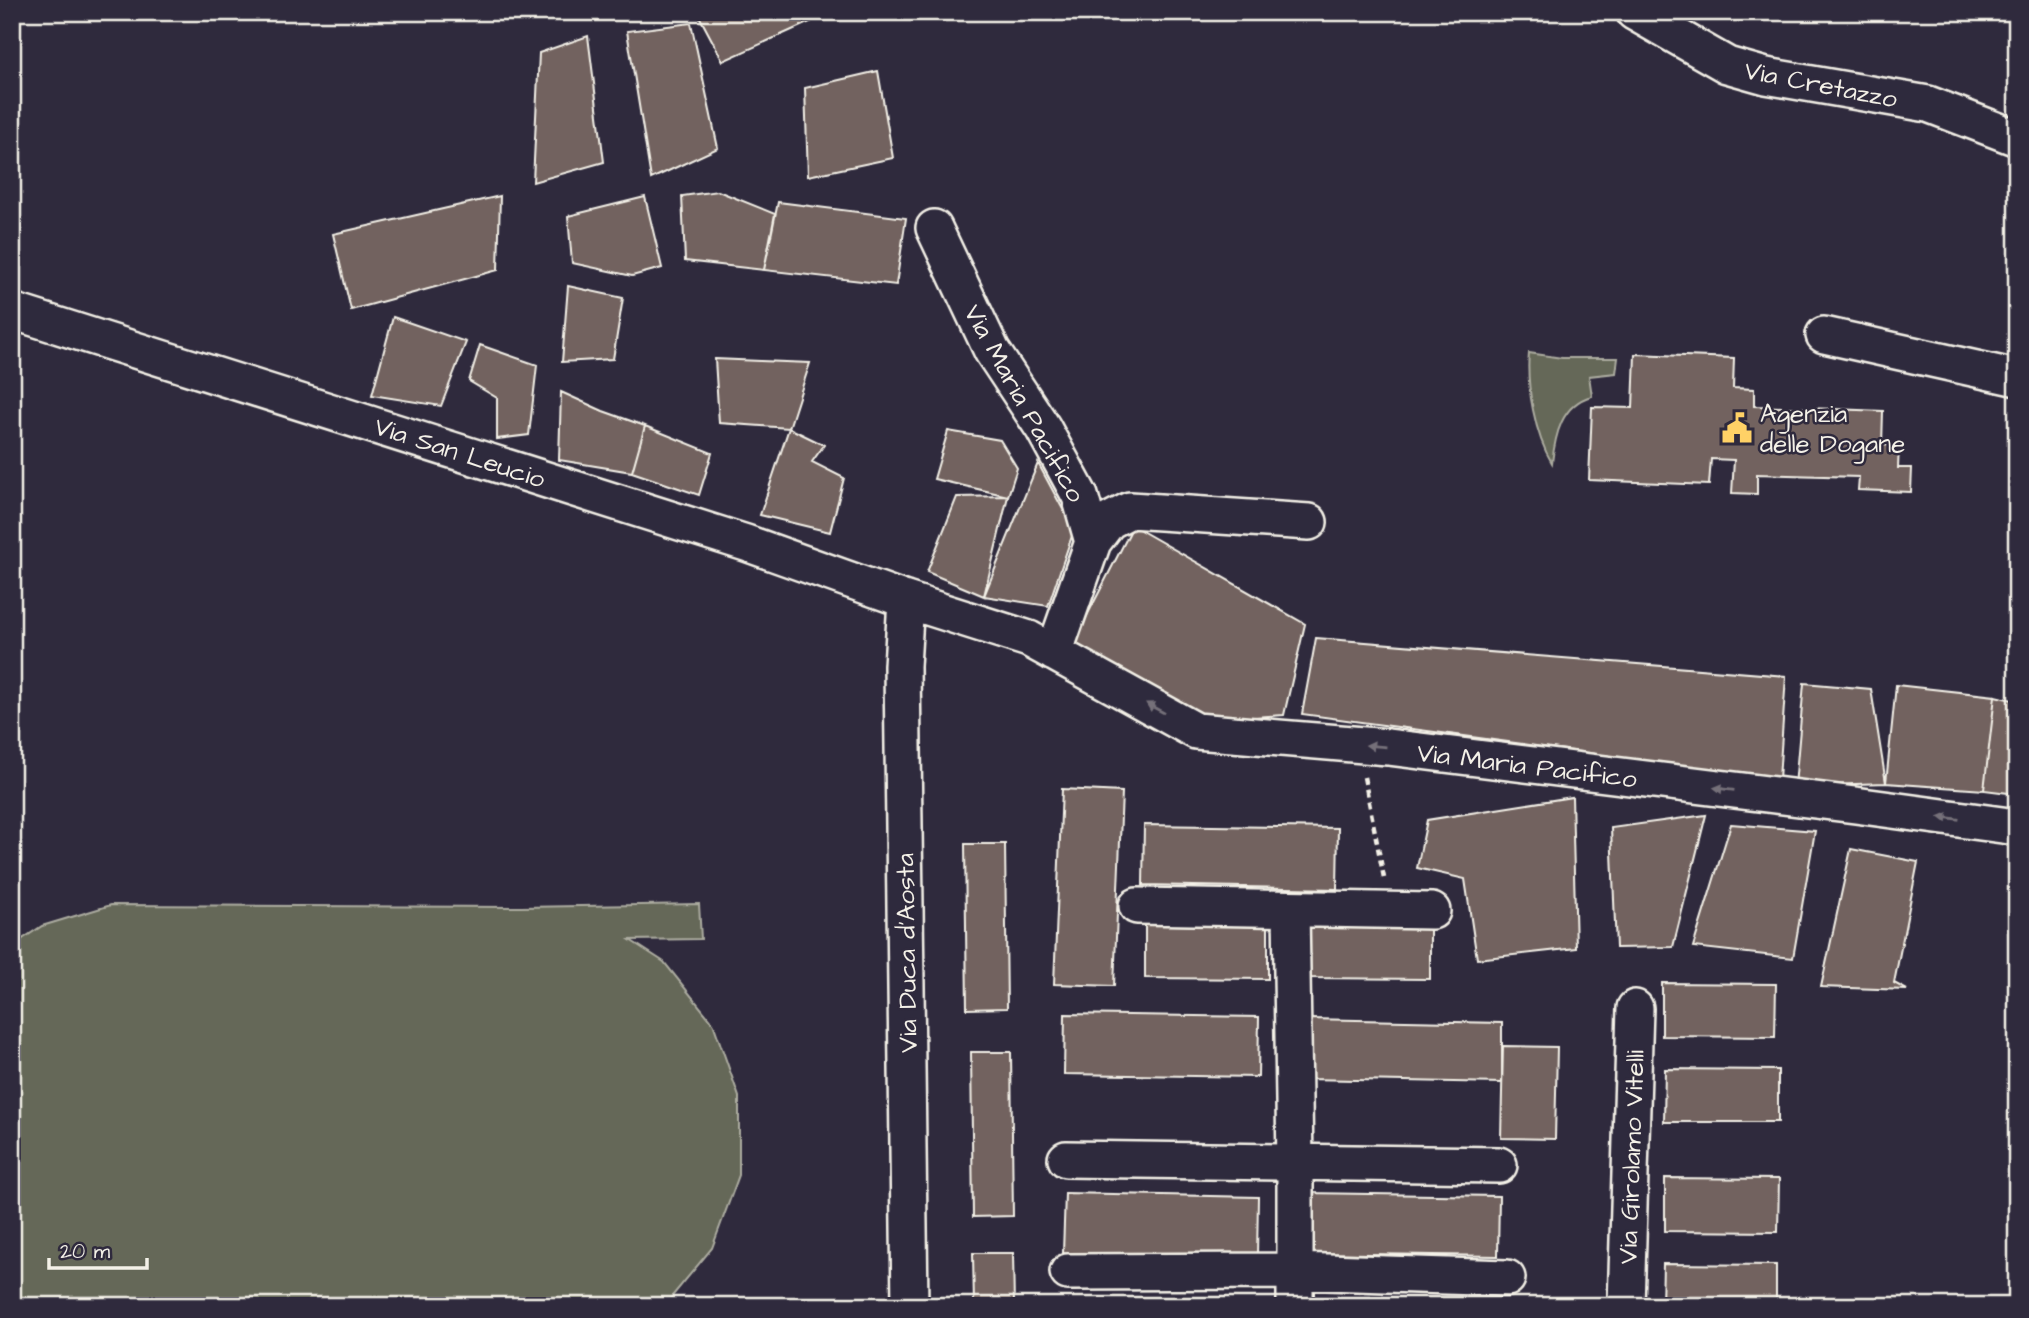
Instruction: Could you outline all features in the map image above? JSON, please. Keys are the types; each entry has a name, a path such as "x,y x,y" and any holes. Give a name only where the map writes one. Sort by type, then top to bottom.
{"street":[{"name":"Via Cretazzo","path":"1634,12 1727,65 1766,76 1928,104 2017,138"},
{"name":"Via Maria Pacifico","path":"934,228 992,351 1043,428 1080,496 1093,542"},
{"name":"Via San Leucio","path":"12,311 746,543 906,600"},
{"path":"1824,335 2017,378"},
{"name":"Via Maria Pacifico","path":"1054,653 1093,542 1109,521 1130,510 1309,522"},
{"name":"Via Maria Pacifico","path":"906,600 1029,639 1196,731 1358,745 2017,827"},
{"name":"Via Duca d'Aosta","path":"906,600 902,666 910,1306"},
{"path":"1137,906 1432,911"},
{"path":"1291,909 1295,1306"},
{"name":"Via Girolamo Vitelli","path":"1626,1306 1635,1009"},
{"path":"1066,1159 1499,1165"},
{"path":"1068,1272 1296,1271 1507,1278"}],"path":[{"path":"1358,745 1391,912"}],"green space":[{"path":"1529,353 1562,358 1618,358 1616,373 1589,376 1592,396 1573,406 1562,422 1552,463 1541,439 1533,410"},
{"path":"699,904 701,939 630,940 664,962 713,1023 739,1097 739,1175 712,1248 664,1306 12,1306 12,946 42,926 111,905 521,907"}],"building":[{"path":"697,12 832,12 723,61"},
{"path":"691,23 718,148 651,179 627,31"},
{"path":"588,36 604,162 533,182 539,53"},
{"path":"878,71 893,158 808,176 805,88"},
{"path":"718,191 775,214 764,270 685,261 682,196"},
{"path":"500,196 498,270 351,310 333,234"},
{"path":"645,197 662,268 632,276 572,263 568,216"},
{"path":"778,202 906,218 896,285 764,270"},
{"path":"568,286 623,298 613,359 562,362"},
{"path":"393,317 466,342 441,406 372,395"},
{"path":"480,345 537,365 529,435 497,439 497,398 469,381"},
{"name":"Agenzia delle Dogane","path":"1635,354 1734,358 1733,388 1754,389 1754,406 1883,411 1882,445 1899,446 1898,468 1912,468 1911,492 1858,490 1859,477 1757,474 1757,494 1732,493 1734,460 1711,459 1709,485 1589,480 1592,407 1633,408"},
{"path":"715,359 810,363 789,428 719,423"},
{"path":"561,392 645,426 632,472 559,460"},
{"path":"645,426 712,453 699,495 632,472"},
{"path":"789,428 824,445 812,462 844,478 830,532 760,515"},
{"path":"948,431 1000,440 1017,468 1008,496 934,479"},
{"path":"1038,463 1074,530 1048,606 984,596"},
{"path":"1008,496 984,596 927,572 957,497"},
{"path":"1133,526 1305,624 1284,715 1208,720 1073,643"},
{"path":"1316,638 1786,676 1779,779 1302,714"},
{"path":"1804,683 1871,689 1886,783 1795,786"},
{"path":"1896,685 1995,696 1984,790 1886,783"},
{"path":"1995,696 2017,701 2017,794 1984,790"},
{"path":"1062,789 1122,792 1114,986 1054,984"},
{"path":"1572,797 1576,948 1477,959 1465,879 1417,868 1427,820"},
{"path":"1706,815 1673,947 1616,948 1611,828"},
{"path":"1731,824 1815,831 1793,958 1693,947"},
{"path":"1144,825 1338,828 1337,889 1143,885"},
{"path":"965,844 1005,844 1007,1008 967,1009"},
{"path":"1851,849 1918,862 1894,983 1907,990 1821,987"},
{"path":"1145,923 1268,923 1268,979 1145,978"},
{"path":"1307,923 1430,923 1430,979 1306,978"},
{"path":"1662,983 1776,984 1775,1037 1662,1036"},
{"path":"1065,1014 1259,1017 1258,1077 1064,1074"},
{"path":"1308,1019 1502,1023 1502,1083 1307,1079"},
{"path":"1503,1046 1557,1047 1555,1139 1501,1138"},
{"path":"971,1052 1011,1052 1013,1216 973,1217"},
{"path":"1665,1069 1778,1070 1778,1122 1664,1122"},
{"path":"1665,1178 1779,1179 1778,1232 1665,1231"},
{"path":"1065,1193 1258,1197 1257,1257 1063,1253"},
{"path":"1305,1193 1499,1196 1498,1256 1304,1253"},
{"path":"973,1253 1013,1253 1014,1306 974,1306"},
{"path":"1663,1264 1776,1265 1776,1306 1662,1306"},
{"path":"1502,1303 1557,1305 1557,1306 1502,1306"}],"place":[{"name":"Agenzia delle Dogane","path":"1737,428"}]}
